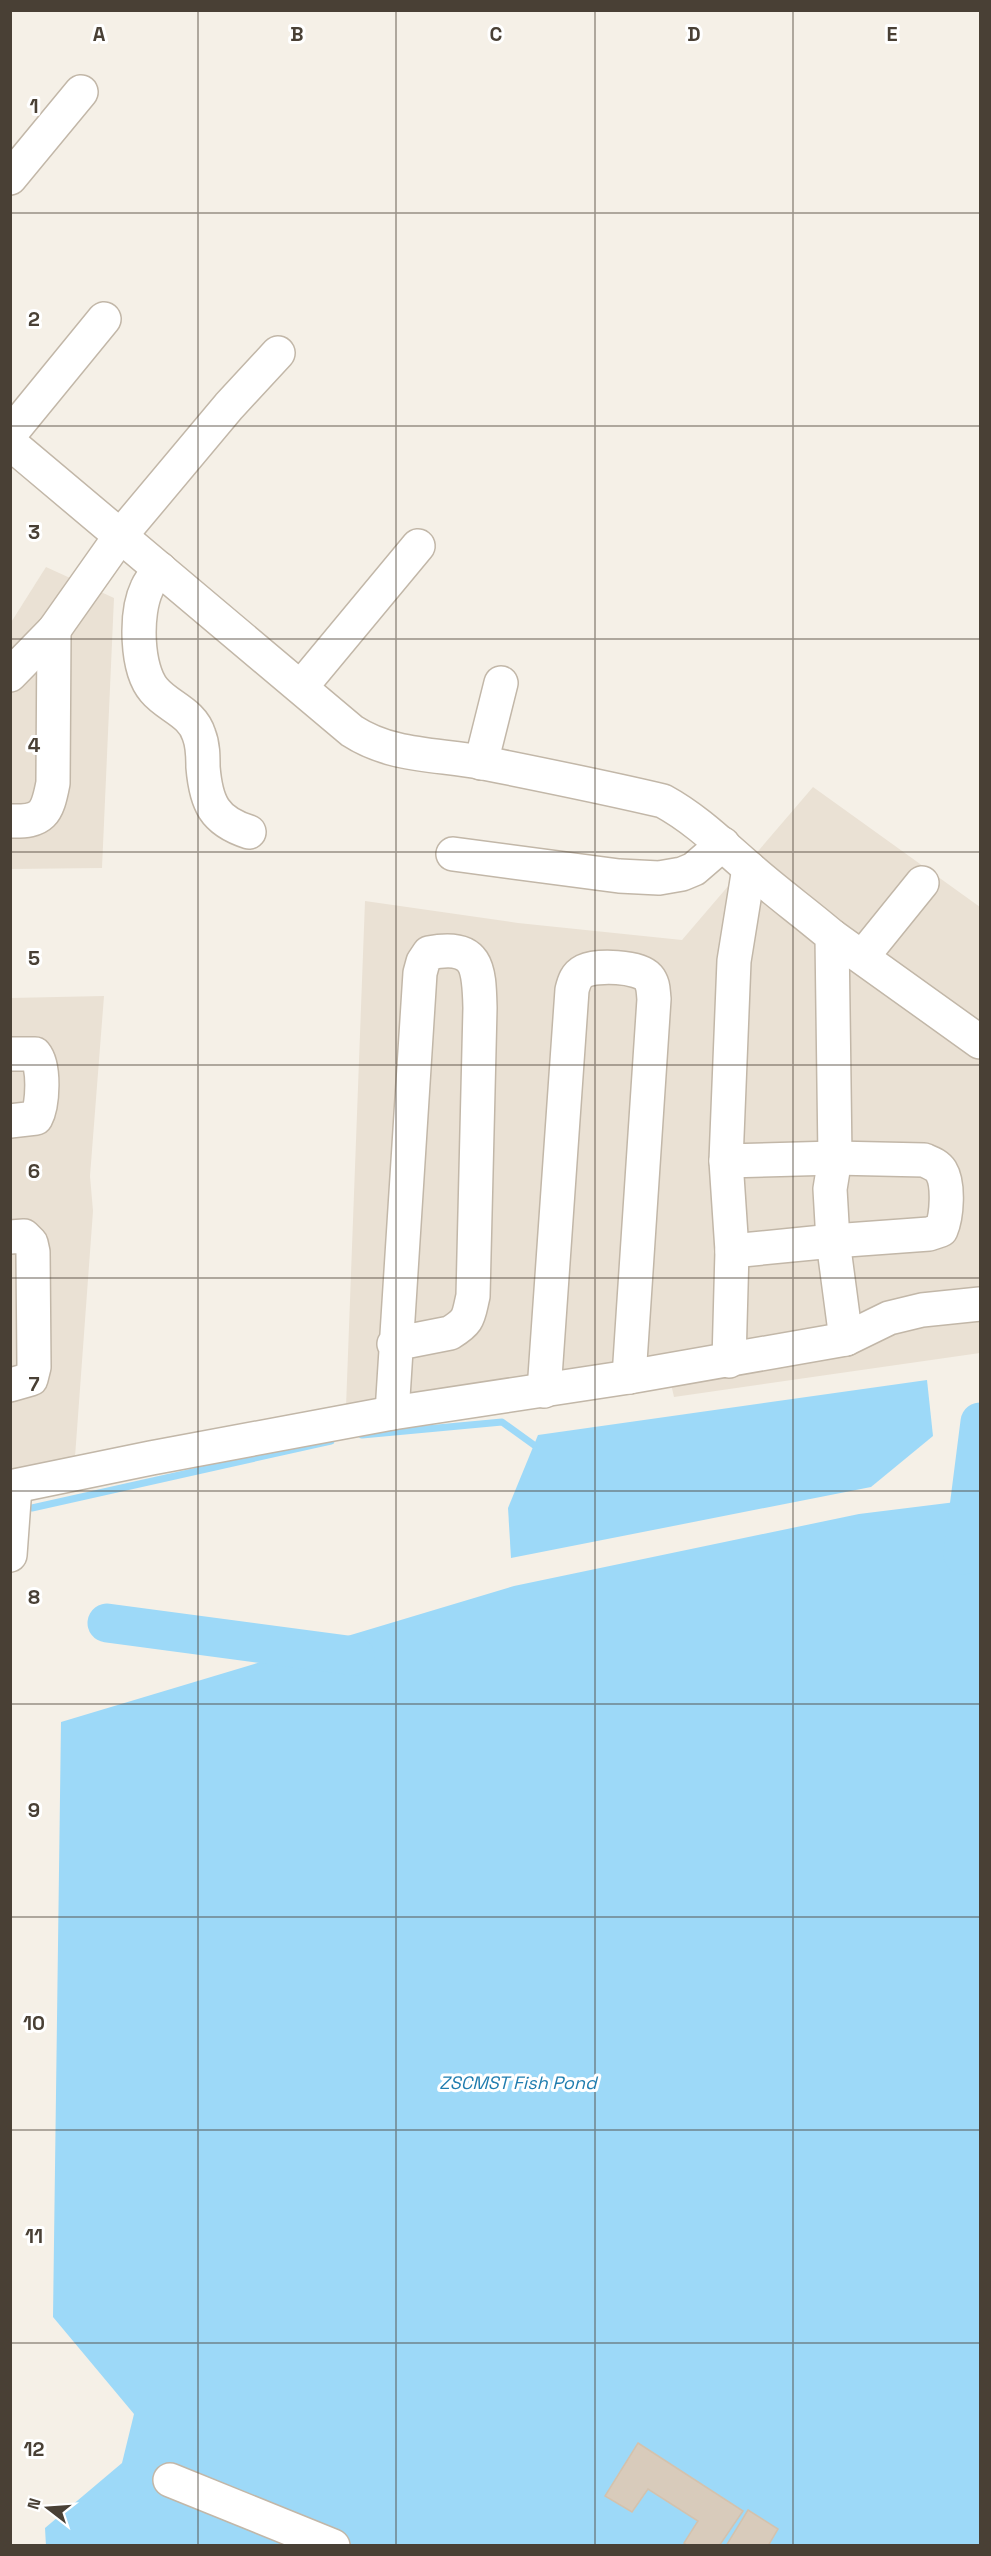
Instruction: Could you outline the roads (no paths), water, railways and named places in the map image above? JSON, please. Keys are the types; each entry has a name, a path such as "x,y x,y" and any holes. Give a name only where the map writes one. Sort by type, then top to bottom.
{"street":[{"path":"10,178 81,92"},
{"path":"10,434 105,319"},
{"path":"10,675 54,630 122,535 229,406 278,353"},
{"path":"10,443 352,731 370,742 396,751 481,763 663,801 680,810 723,844 832,936 981,1042"},
{"path":"301,687 418,546"},
{"path":"160,569 147,587 140,607 142,666 155,692 192,721 199,734 204,775 211,804 220,818 232,826 249,832"},
{"path":"10,822 25,822 39,818 48,807 53,783 54,630"},
{"path":"481,763 501,683"},
{"path":"453,854 619,876 659,878 682,874 694,869 723,844"},
{"path":"729,1361 732,1251 726,1161 734,961 749,868"},
{"path":"863,956 922,883"},
{"path":"832,936 836,1158 830,1189 833,1241 846,1339"},
{"path":"392,1413 394,1344 420,973 429,953 441,951 458,953 468,956 476,965 479,977 473,1296 467,1321 456,1330 394,1344"},
{"path":"544,1391 572,990 575,979 585,970 610,967 633,970 646,975 653,984 654,999 629,1377"},
{"path":"10,1054 35,1054 41,1061 41,1108 36,1118 10,1121"},
{"path":"726,1161 836,1158 924,1160 936,1165 942,1173 946,1200 945,1221 941,1230 929,1234 732,1251"},
{"path":"10,1236 24,1236 31,1243 33,1252 34,1367 31,1379 10,1385"},
{"path":"10,1555 13,1487 151,1458 392,1413 729,1361 846,1339 889,1318 922,1310 981,1304"},
{"path":"170,2480 333,2546"}],"water":[{"path":"927,1380 933,1436 871,1487 511,1558 508,1508 538,1435"},
{"name":"ZSCMST Fish Pond","path":"980,1499 980,2545 46,2546 45,2528 122,2463 134,2414 53,2317 61,1722 514,1586 859,1514"}],"waterway":[{"path":"362,1435 502,1422 534,1445"},
{"path":"963,1555 980,1422"},
{"path":"32,1508 331,1441"},
{"path":"107,1623 355,1656"}]}
